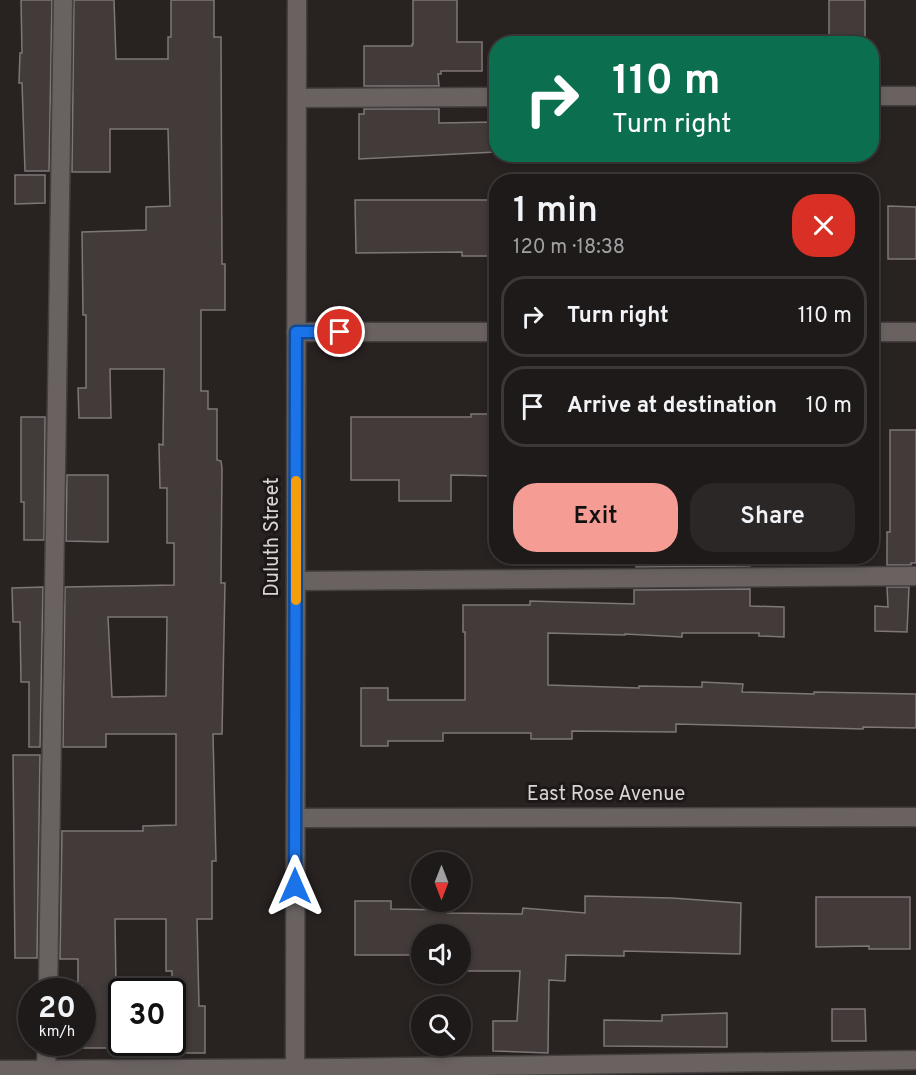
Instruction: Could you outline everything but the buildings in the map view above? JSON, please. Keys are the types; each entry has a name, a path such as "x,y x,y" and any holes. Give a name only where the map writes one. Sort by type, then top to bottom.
{"street":[{"path":"48,978 63,0"},
{"name":"Duluth Street","path":"295,1071 297,0"},
{"path":"879,96 916,96"},
{"path":"297,98 489,97"},
{"path":"296,332 489,332"},
{"path":"879,332 916,332"},
{"path":"296,581 916,576"},
{"name":"East Rose Avenue","path":"296,818 916,817"},
{"path":"46,1056 46,1070"},
{"path":"0,1070 218,1072 916,1060"}],"slow traffic":[{"path":"296,481 296,600"}],"route":[{"path":"295,886 296,332 340,332"}]}
